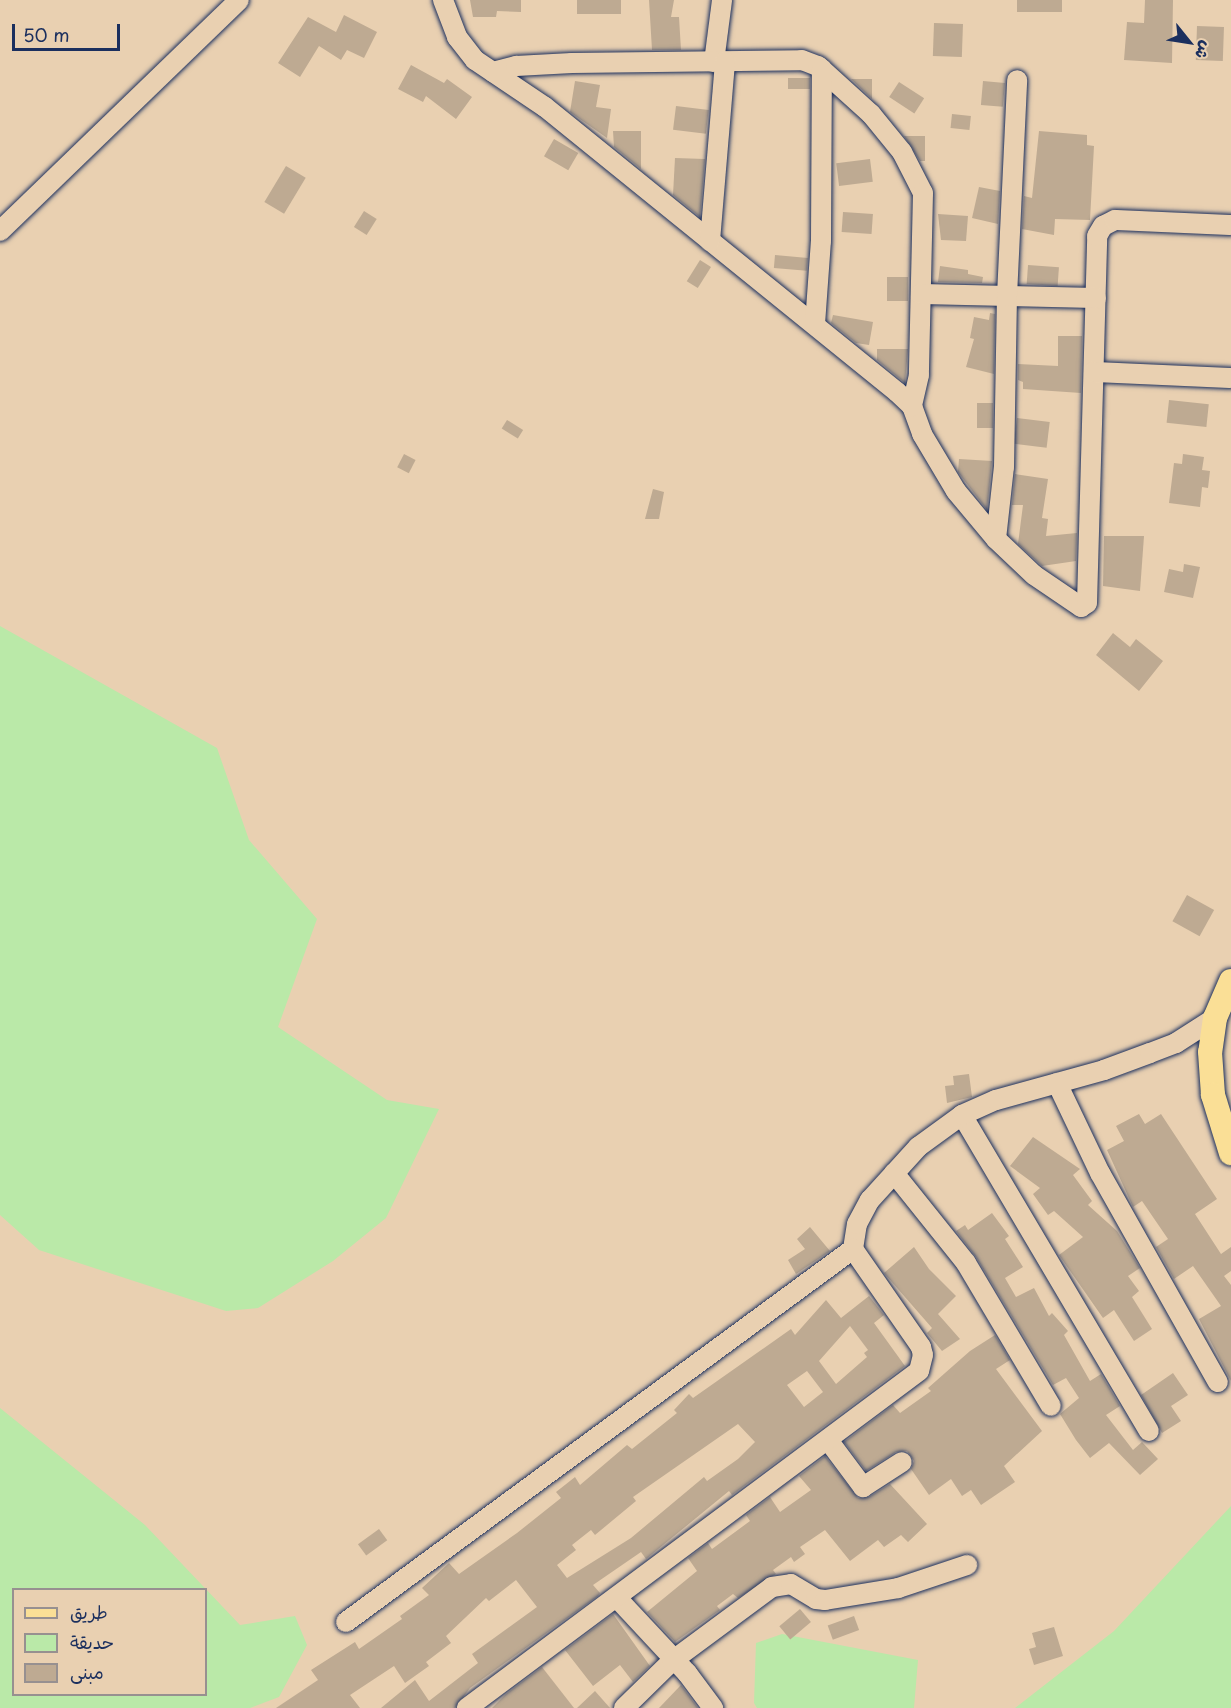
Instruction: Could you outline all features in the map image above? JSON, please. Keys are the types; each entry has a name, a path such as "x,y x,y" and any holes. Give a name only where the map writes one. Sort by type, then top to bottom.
{"main road":[{"path":"1231,981 1215,1018 1210,1052 1213,1095 1231,1153"}],"street":[{"path":"0,231 239,0"},
{"path":"443,0 462,45 493,72 545,107 815,324 912,406 928,444 956,490 996,539 1059,594 1077,606 1086,605 1097,236 1106,223 1231,225"},
{"path":"710,241 722,0"},
{"path":"493,72 535,64 802,60 822,69 871,114 919,181 924,203 919,375 912,406"},
{"path":"815,324 821,241 822,69"},
{"path":"996,539 1004,467 1007,296 1017,80"},
{"path":"921,294 1096,298"},
{"path":"1094,372 1231,378"},
{"path":"467,1708 912,1379 922,1363 921,1347 853,1249 857,1224 870,1200 918,1147 962,1115 996,1100 1057,1083 1176,1043 1215,1018"},
{"path":"1057,1083 1105,1183 1218,1382"},
{"path":"962,1115 1149,1431"},
{"path":"894,1173 966,1263 1051,1406"},
{"path":"346,1623 853,1249"},
{"path":"828,1440 863,1487 902,1462"},
{"path":"624,1708 672,1661 783,1584 825,1600 898,1588 968,1565"},
{"path":"617,1598 672,1661 700,1688 713,1708"}],"green space":[{"path":"0,626 217,748 249,840 317,919 278,1027 387,1100 439,1109 386,1218 333,1261 258,1308 226,1311 39,1250 0,1215"},
{"path":"0,1408 145,1525 205,1588 12,1588 12,1696 207,1696 207,1590 240,1625 295,1616 307,1645 279,1697 250,1708 0,1708"},
{"path":"1231,1506 1231,1708 1015,1708 1114,1631"},
{"path":"782,1634 918,1660 914,1708 757,1708 754,1703 756,1643"}],"building":[{"path":"470,0 521,0 521,12 497,11 496,17 473,17"},
{"path":"577,0 621,0 621,14 577,14"},
{"path":"649,0 674,0 671,17 679,17 681,50 652,50"},
{"path":"1017,0 1062,0 1062,12 1017,12"},
{"path":"1145,0 1173,0 1172,63 1124,60 1127,22 1144,23"},
{"path":"344,15 377,32 364,58 347,50 341,60 319,46 300,77 278,63 308,17 336,32"},
{"path":"934,23 963,24 962,57 933,56"},
{"path":"1197,26 1224,27 1223,61 1196,60"},
{"path":"411,65 444,83 447,79 472,97 456,119 426,96 423,102 398,89"},
{"path":"788,78 810,78 810,89 788,89"},
{"path":"851,79 872,79 872,99"},
{"path":"575,81 600,85 596,107 611,109 607,138 570,112"},
{"path":"983,81 1005,83 1003,107 981,105"},
{"path":"899,82 924,98 914,113 889,97"},
{"path":"676,106 709,110 706,134 673,130"},
{"path":"952,114 971,116 969,130 951,128"},
{"path":"613,131 641,131 641,169 614,147"},
{"path":"1039,131 1087,135 1087,145 1094,146 1090,220 1055,219 1054,235 1022,229 1024,196 1032,198"},
{"path":"904,136 925,136 925,161 920,161"},
{"path":"554,139 578,153 568,170 544,156"},
{"path":"675,158 705,159 700,217 673,195"},
{"path":"870,159 873,182 839,186 836,163"},
{"path":"286,166 306,178 284,214 264,202"},
{"path":"979,187 1000,191 998,224 972,218"},
{"path":"364,211 377,219 367,235 354,227"},
{"path":"843,212 873,214 872,234 842,232"},
{"path":"938,214 968,216 966,241 941,240"},
{"path":"775,255 808,258 807,271 774,268"},
{"path":"700,260 711,267 698,288 687,281"},
{"path":"1028,265 1059,267 1058,286 1027,284"},
{"path":"940,266 968,270 968,274 983,277 982,283 938,282"},
{"path":"887,277 908,277 908,301 887,301"},
{"path":"990,313 995,314 994,374 966,367 974,339 970,338 974,317 989,320"},
{"path":"833,315 873,322 869,345 856,343 831,323"},
{"path":"1058,336 1082,336 1081,393 1023,389 1023,382 1018,380 1018,364 1058,366"},
{"path":"877,349 908,349 905,383 877,360"},
{"path":"1169,400 1209,404 1206,427 1167,423"},
{"path":"977,403 993,403 993,428 977,428"},
{"path":"1017,418 1050,422 1047,448 1014,444"},
{"path":"507,420 523,430 518,439 502,428"},
{"path":"404,454 416,460 409,473 397,467"},
{"path":"1183,454 1204,457 1202,470 1210,471 1208,488 1202,487 1200,507 1169,503 1174,463 1182,464"},
{"path":"959,459 992,461 987,510 958,472"},
{"path":"1015,474 1048,479 1042,518 1048,519 1046,536 1077,533 1076,561 1042,566 1018,544 1023,505 1012,505"},
{"path":"653,489 664,492 659,519 645,519"},
{"path":"1104,536 1144,536 1140,591 1103,586"},
{"path":"1184,564 1200,567 1193,598 1164,592 1169,569 1183,572"},
{"path":"1113,633 1130,647 1136,639 1163,661 1139,691 1096,655"},
{"path":"1187,895 1214,910 1200,936 1172,921"},
{"path":"969,1074 972,1097 947,1103 945,1086 954,1085 953,1076"},
{"path":"1139,1114 1145,1124 1161,1114 1217,1199 1195,1214 1221,1254 1231,1247 1231,1271 1224,1276 1231,1285 1231,1381 1199,1319 1221,1306 1193,1266 1174,1279 1156,1247 1168,1239 1142,1201 1133,1207 1107,1150 1124,1141 1116,1126"},
{"path":"1033,1137 1080,1169 1073,1175 1092,1201 1088,1205 1117,1231 1140,1268 1128,1276 1139,1291 1132,1297 1152,1329 1134,1341 1114,1310 1103,1318 1059,1255 1083,1237 1054,1211 1048,1215 1033,1194 1040,1188 1010,1166"},
{"path":"992,1213 1009,1236 1005,1239 1023,1267 1005,1278 1016,1297 1034,1288 1049,1316 1052,1313 1068,1331 1064,1335 1090,1381 1101,1374 1120,1406 1106,1415 1133,1450 1142,1442 1158,1459 1140,1475 1109,1443 1090,1458 1076,1440 1060,1414 1079,1398 1066,1378 1053,1385 976,1257 956,1231 965,1225 968,1230"},
{"path":"810,1227 830,1251 796,1274 788,1260 805,1249 797,1239"},
{"path":"914,1247 929,1269 956,1296 938,1314 960,1339 942,1351 927,1333 932,1328 884,1273"},
{"path":"869,1296 884,1315 874,1323 905,1366 732,1495 729,1491 646,1559 641,1552 593,1585 600,1593 598,1596 470,1688 455,1708 381,1708 415,1680 429,1701 478,1663 472,1654 537,1607 516,1580 489,1601 486,1598 446,1636 451,1643 426,1662 429,1666 405,1683 394,1666 350,1695 360,1708 276,1708 318,1680 311,1670 355,1642 359,1649 402,1619 400,1616 429,1595 422,1588 449,1563 459,1574 561,1498 556,1492 575,1477 580,1485 627,1445 632,1449 677,1413 674,1410 689,1394 693,1398 791,1329 795,1335 826,1300 841,1318","holes":["850,1326 868,1350 864,1353 867,1357 836,1384 819,1361","807,1371 823,1392 804,1407 787,1385","738,1424 755,1442 738,1459 707,1481 704,1477 631,1538 567,1578 557,1565 576,1550 572,1545 591,1530 595,1535 636,1501 633,1497"]},
{"path":"995,1335 1010,1360 996,1369 1042,1431 1004,1466 1015,1482 981,1505 971,1490 962,1496 951,1479 929,1495 911,1469 914,1461 907,1451 896,1452 866,1471 844,1442 893,1405 900,1413 931,1391 928,1388 970,1351"},
{"path":"1173,1373 1188,1395 1171,1406 1181,1421 1162,1433 1141,1395"},
{"path":"825,1456 858,1498 869,1497 890,1484 927,1524 908,1542 901,1535 884,1547 878,1540 850,1561 825,1530 800,1547 805,1554 794,1562 791,1557 773,1570 776,1574 738,1598 733,1594 717,1606 720,1610 675,1642 647,1612 697,1571 688,1558 708,1543 712,1549 750,1521 746,1515 770,1497 780,1512 811,1490 799,1476"},
{"path":"379,1529 387,1540 366,1556 358,1544"},
{"path":"800,1609 811,1622 790,1639 779,1626"},
{"path":"613,1614 650,1666 633,1682 620,1665 593,1686 565,1650"},
{"path":"854,1616 859,1630 833,1640 828,1626"},
{"path":"1054,1627 1063,1656 1034,1665 1029,1649 1036,1647 1032,1633"},
{"path":"542,1667 574,1708 492,1708 506,1694"},
{"path":"681,1685 698,1708 659,1708"},
{"path":"595,1691 610,1708 577,1708"}]}
